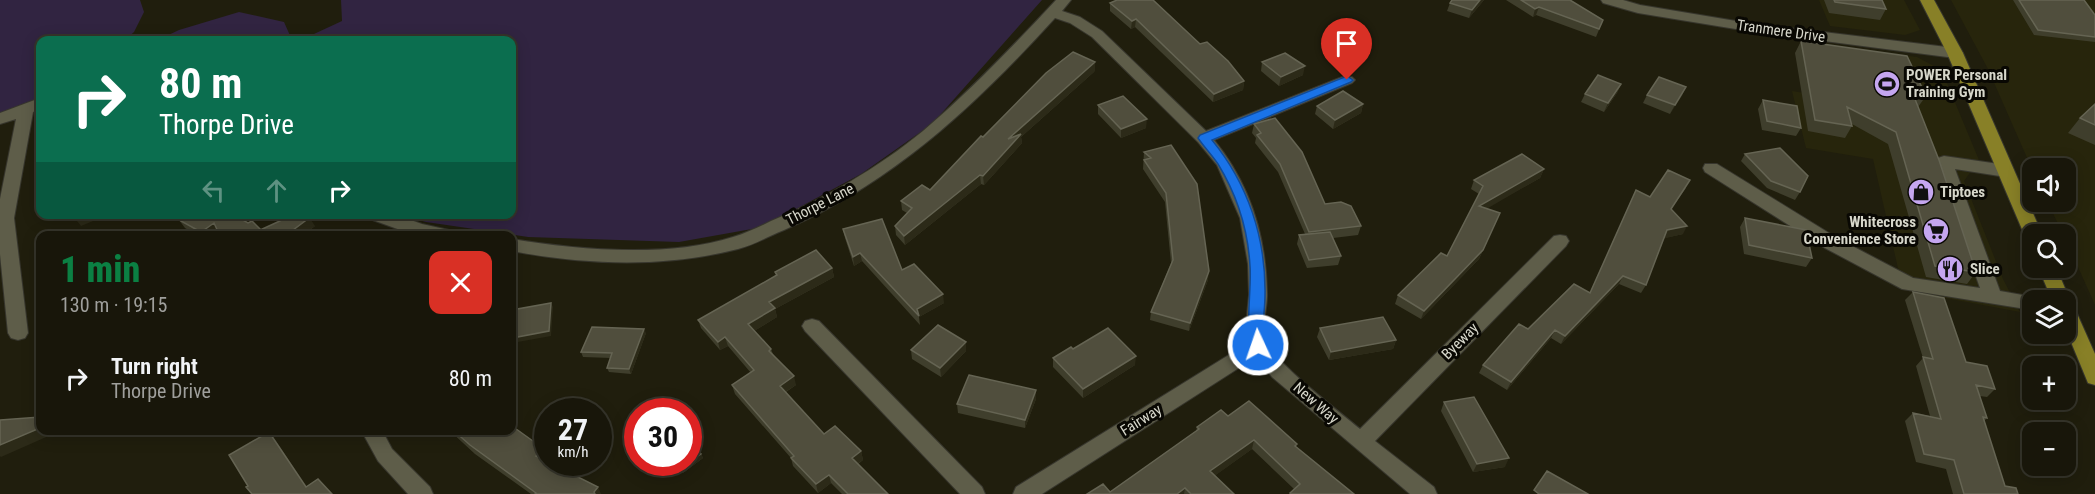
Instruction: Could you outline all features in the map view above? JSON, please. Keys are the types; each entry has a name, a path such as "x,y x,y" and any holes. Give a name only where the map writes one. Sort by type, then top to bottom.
{"main road":[{"path":"1927,0 1955,53 2029,224"},
{"path":"2076,332 2095,377"}],"street":[{"name":"Tranmere Drive","path":"1608,0 1638,9 1748,27 1955,53"},
{"path":"1058,6 1098,34 1204,138 1224,163 1250,218 1257,264 1258,295 1255,334 1258,345"},
{"name":"Thorpe Lane","path":"516,245 637,257 699,250 748,239 800,216 859,184 928,135 1058,6"},
{"path":"1204,138 1347,80"},
{"path":"0,119 33,105"},
{"path":"18,333 4,218 33,105"},
{"path":"1993,297 1944,162 2006,171"},
{"path":"1711,168 1832,243 1909,284 2022,301"},
{"path":"385,219 413,231"},
{"name":"Byeway","path":"1361,441 1560,241"},
{"path":"812,327 974,494"},
{"name":"New Way","path":"1258,345 1279,371 1426,494"},
{"name":"Fairway","path":"1024,494 1258,345"},
{"path":"374,435 385,455 422,494"}],"shaded area":[{"path":"0,0 140,0 144,12 130,36 36,36 36,100 0,114"},
{"path":"341,0 1042,0 932,124 861,174 763,227 679,242 528,237 516,235 516,231 487,231 414,219 516,219 516,36 310,36 342,21"},
{"path":"1819,0 1904,0 1920,30 1905,35 1830,26"},
{"path":"1951,0 2095,0 2095,305 2076,262 2076,224 2058,224 2052,212 2076,212 2076,158 2027,158 1988,69"},
{"path":"239,12 284,22 290,36 166,36"},
{"path":"1838,47 1917,57 1934,66 1944,76 1979,160 1964,181 2003,279 2020,312 1903,290 1873,159 1806,148 1792,91 1860,102"}],"building":[{"path":"1117,0 1153,0 1200,44 1207,42 1228,61 1244,81 1214,94 1136,19 1132,21 1110,3"},
{"path":"1452,0 1480,0 1472,10 1450,3"},
{"path":"1521,0 1570,0 1603,20 1599,29 1539,7 1535,9"},
{"path":"1834,0 1882,0 1886,9 1835,2"},
{"path":"2019,0 2084,0 2095,15 2095,37 2038,30"},
{"path":"1801,41 1907,56 1926,96 1913,94 1939,160 1976,272 1935,266 1896,132 1847,107 1852,126 1815,120"},
{"path":"1073,52 1095,62 1008,139 1021,134 983,176 980,175 904,236 895,226 912,208 901,201 922,185 930,190 981,136 983,137 1046,73"},
{"path":"1285,53 1305,66 1281,77 1262,62"},
{"path":"1598,75 1621,84 1608,103 1585,94"},
{"path":"1659,77 1686,87 1675,105 1647,95"},
{"path":"1343,91 1363,104 1335,120 1317,106"},
{"path":"1123,96 1147,119 1121,129 1098,105"},
{"path":"1763,100 1797,106 1801,128 1767,121"},
{"path":"2095,104 2095,125 2080,118"},
{"path":"1275,118 1302,152 1325,204 1341,202 1351,206 1361,226 1309,232 1280,164 1257,135 1261,133 1254,124"},
{"path":"1171,145 1197,184 1209,271 1190,323 1151,312 1173,260 1166,193 1144,160 1151,158 1144,152"},
{"path":"1780,148 1808,176 1800,192 1771,181 1745,154"},
{"path":"1522,154 1544,169 1479,206 1500,213 1483,250 1424,311 1398,295 1441,253 1447,256 1483,186 1474,180"},
{"path":"1668,170 1690,180 1671,209 1687,226 1667,230 1646,285 1623,276 1565,336 1555,330 1511,382 1483,365 1519,324 1528,329 1574,284 1590,293 1636,190 1650,197"},
{"path":"1745,218 1806,230 1812,258 1749,245"},
{"path":"241,219 248,223 252,221 260,229 258,231 218,231 214,223 199,231 179,220"},
{"path":"284,219 308,219 292,231 258,231"},
{"path":"882,219 902,270 914,264 943,294 917,309 919,316 860,253 853,257 843,229"},
{"path":"1330,232 1341,256 1309,260 1299,235"},
{"path":"816,250 832,268 769,302 775,308 748,324 771,349 769,351 794,376 780,386 824,434 835,426 861,451 852,458 888,494 848,494 829,475 816,484 791,458 794,456 732,385 754,370 725,337 718,342 698,320 777,275 775,272"},
{"path":"1913,292 1944,298 1966,362 1987,366 1995,389 1976,385 1987,418 1983,417 2005,486 2016,488 2018,494 1964,494 1954,460 1924,454 1913,413 1941,419 1923,357 1933,359"},
{"path":"551,303 549,331 516,337 516,309"},
{"path":"1383,317 1396,340 1331,352 1320,328"},
{"path":"938,325 966,342 940,368 911,350"},
{"path":"592,327 644,329 629,369 607,368 612,353 581,352"},
{"path":"1108,328 1136,356 1083,389 1053,358"},
{"path":"969,375 1036,390 1025,420 957,404"},
{"path":"1474,397 1509,458 1477,464 1444,402"},
{"path":"1249,401 1297,444 1295,446 1354,494 1291,494 1300,484 1254,440 1210,471 1234,494 1191,494 1185,488 1177,494 1087,494 1103,484 1110,492 1199,429 1197,427 1221,410 1228,416"},
{"path":"36,417 36,430 0,445 0,420"},
{"path":"516,429 534,442 534,476 576,476 598,487 595,494 536,493 459,435 516,435"},
{"path":"264,435 271,435 306,487 318,479 332,494 252,494 229,455"},
{"path":"1547,471 1588,494 1539,494 1534,490"}],"place":[{"name":"POWER Personal Training Gym","path":"1887,84"},
{"name":"Tiptoes","path":"1921,192"},
{"name":"Whitecross Convenience Store","path":"1936,231"},
{"name":"Slice","path":"1950,269"}],"route":[{"path":"1258,345 1255,334 1258,295 1257,264 1250,218 1224,163 1204,138 1347,80"}]}
